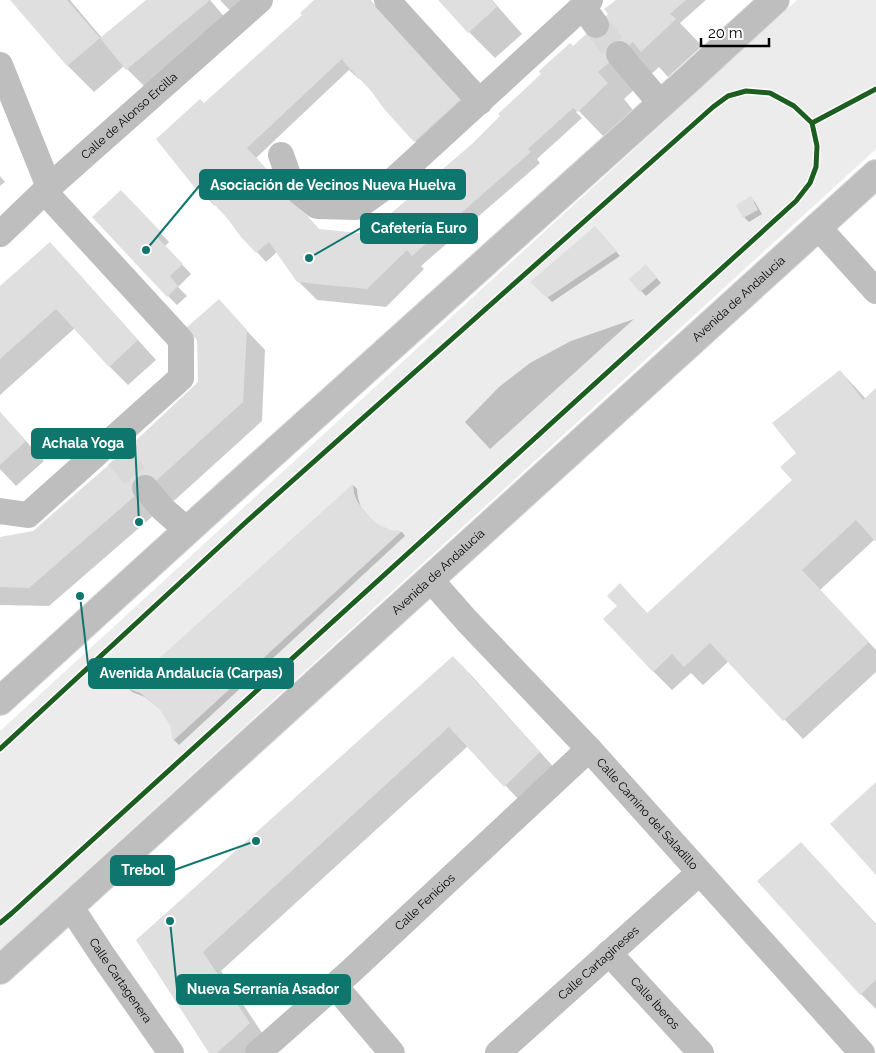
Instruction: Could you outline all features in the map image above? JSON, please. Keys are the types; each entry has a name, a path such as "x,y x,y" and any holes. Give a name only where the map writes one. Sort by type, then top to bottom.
{"main road":[{"path":"0,701 775,0"},
{"name":"Avenida de Andalucía","path":"0,970 876,174"}],"street":[{"name":"Calle de Alonso Ercilla","path":"0,234 260,0"},
{"path":"387,0 480,102"},
{"path":"280,155 292,186 317,206 357,207 388,185 480,102 590,11"},
{"path":"619,54 661,104"},
{"path":"0,64 47,190 181,340 181,378 114,450 28,515 0,511"},
{"path":"817,226 876,291"},
{"path":"145,488 164,510 187,530"},
{"name":"Calle Camino del Saladillo","path":"430,579 467,621 589,749 862,1053"},
{"name":"Calle Fenicios","path":"258,1053 335,986 589,749"},
{"name":"Calle Cartagineses","path":"498,1053 699,873"},
{"name":"Calle Cartagenera","path":"70,906 171,1053"},
{"name":"Calle Íberos","path":"609,953 701,1053"},
{"path":"335,986 392,1053"}],"shaded area":[{"path":"797,0 876,0 876,149 0,950 0,731"},
{"path":"634,319 490,449 465,422 499,387 530,363 571,341"}],"building":[{"path":"10,0 67,0 100,38 67,66"},
{"path":"146,0 209,1 126,70 100,38"},
{"path":"314,0 369,0 386,18 385,20 388,17 460,100 414,142 342,60 344,57 247,148 319,229 359,233 376,217 381,222 472,144 500,116 498,114 541,74 539,71 570,43 573,46 608,14 604,9 616,0 686,0 670,14 676,19 641,52 633,42 598,72 608,83 578,112 573,108 528,149 531,152 412,256 407,250 367,289 297,282 269,242 256,253 198,187 201,184 195,188 156,139 200,99 204,103 302,15 300,13"},
{"path":"438,0 491,0 497,7 468,33"},
{"path":"121,190 161,232 156,236 183,264 170,276 178,286 167,297 92,217"},
{"path":"751,196 758,210 743,218 736,205"},
{"path":"595,226 617,251 547,298 530,282"},
{"path":"50,242 138,340 109,367 56,309 0,359 0,286"},
{"path":"646,264 657,278 640,292 629,279"},
{"path":"219,299 247,330 243,402 157,480 135,496 29,588 0,587 0,537 33,531 128,448 198,382 197,340 186,328"},
{"path":"840,370 863,400 876,388 876,542 856,520 802,570 869,642 783,721 710,643 684,667 672,654 653,672 603,619 617,606 607,596 620,583 647,613 792,480 780,467 796,453 772,423"},
{"path":"0,412 26,441 0,465"},
{"path":"353,484 357,501 377,524 391,530 402,531 173,741 170,725 160,710 140,693 126,688"},
{"path":"453,656 540,752 504,787 449,727 203,952 250,1023 217,1053 209,1053 136,940"},
{"path":"876,782 876,875 830,824"},
{"path":"801,842 876,925 876,980 860,995 757,881"}],"tunnel":[{"path":"596,25 619,54"},
{"path":"118,456 145,488"}],"cycle path":[{"path":"812,123 876,89"},
{"path":"0,749 246,522 713,107 728,96 746,91 770,93 794,106 812,123 817,146 816,167 810,183 796,201 0,923"}],"place":[{"name":"Asociación de Vecinos Nueva Huelva","path":"146,250"},
{"name":"Cafetería Euro","path":"309,258"},
{"name":"Achala Yoga","path":"139,522"},
{"name":"Avenida Andalucía (Carpas)","path":"80,596"},
{"name":"Trebol","path":"256,841"},
{"name":"Nueva Serranía Asador","path":"170,921"}]}
